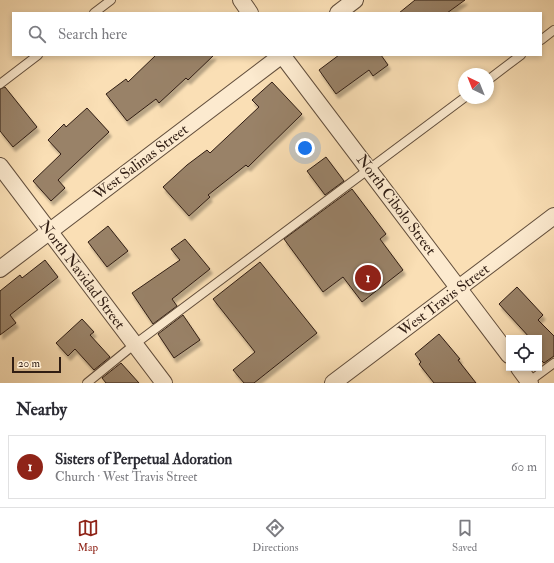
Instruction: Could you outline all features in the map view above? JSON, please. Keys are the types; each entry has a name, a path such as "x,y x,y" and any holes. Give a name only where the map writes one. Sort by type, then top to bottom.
{"street":[{"path":"240,0 249,12"},
{"path":"339,12 355,0"},
{"name":"West Salinas Street","path":"0,269 281,56"},
{"name":"North Cibolo Street","path":"283,56 506,351"},
{"name":"North Navidad Street","path":"0,166 164,383"},
{"name":"West Travis Street","path":"333,383 554,216"},
{"path":"521,371 529,383"}],"lane":[{"path":"95,12 111,0"},
{"path":"542,39 554,30"},
{"path":"0,84 37,56"},
{"path":"494,75 520,56"},
{"path":"87,383 135,344 458,103"},
{"path":"529,383 554,363"}],"building":[{"path":"415,0 465,0 448,12 400,12"},
{"path":"155,56 213,56 188,80 186,78 159,103 156,99 127,121 106,94 126,79 128,82"},
{"path":"338,56 382,56 388,65 373,76 369,70 336,94 319,70"},
{"path":"272,82 302,114 248,167 246,165 208,195 210,197 189,216 163,187 187,165 207,150 210,153 259,107 252,100"},
{"path":"5,87 37,127 13,147 0,131 0,89"},
{"path":"87,108 109,132 58,180 65,188 51,201 33,181 61,154 48,140 64,124 66,127"},
{"path":"326,157 344,181 325,195 307,171"},
{"path":"352,189 386,234 380,239 403,270 362,302 343,277 323,292 284,239"},
{"path":"108,226 128,251 107,267 88,242"},
{"path":"185,239 210,269 172,299 177,306 153,324 132,293 180,260 171,249"},
{"path":"45,260 58,277 10,315 16,323 0,335 0,291 20,275 22,278"},
{"path":"260,262 317,333 254,383 244,383 233,370 255,352 213,299"},
{"path":"517,287 543,315 538,320 554,336 554,356 544,363 542,361 542,335 527,335 499,304"},
{"path":"183,315 200,340 174,358 158,334"},
{"path":"82,319 94,332 90,335 110,357 94,370 75,349 68,356 56,343"},
{"path":"439,334 460,359 458,360 476,383 434,383 419,364 421,362 415,354"},
{"path":"121,363 139,383 106,383 102,378"}],"place":[{"name":"Sisters of Perpetual Adoration","path":"368,278"}]}
